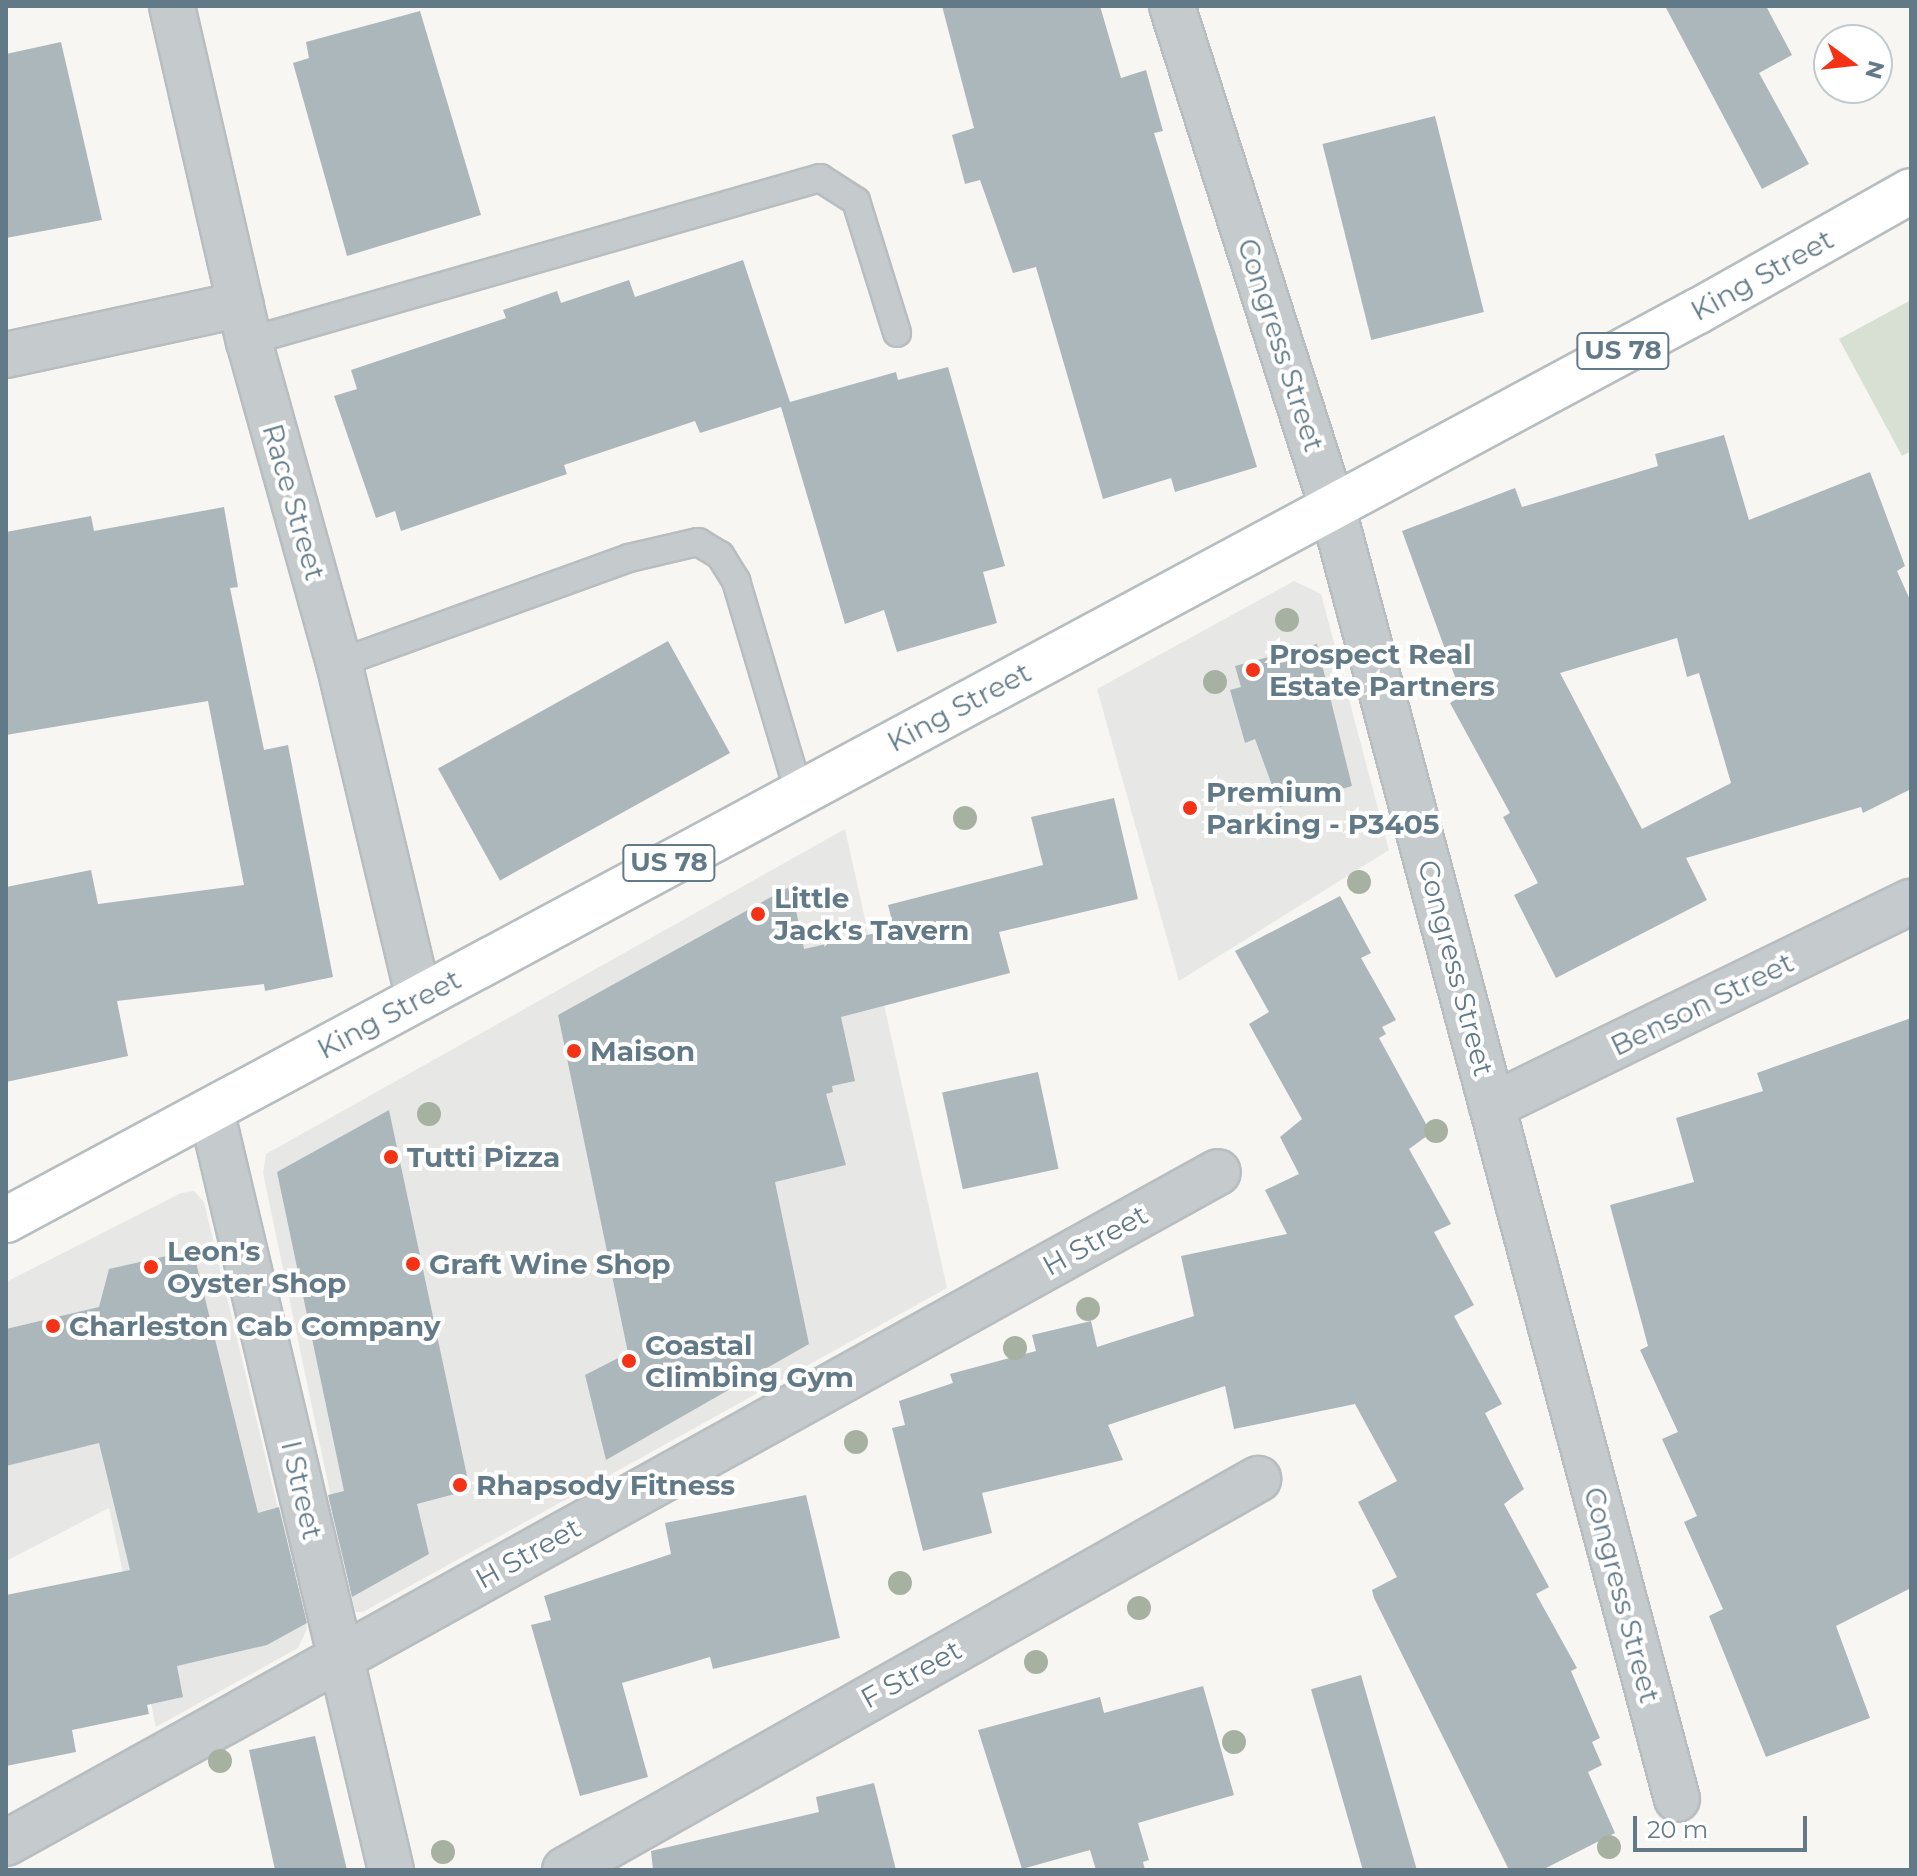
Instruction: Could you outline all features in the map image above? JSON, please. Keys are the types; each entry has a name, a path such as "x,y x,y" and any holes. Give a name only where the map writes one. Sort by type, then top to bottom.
{"main road":[{"name":"King Street","path":"6,1220 1911,191"}],"street":[{"name":"Race Street","path":"172,6 245,323 339,663 419,998"},
{"name":"Congress Street","path":"1172,6 1332,506 1677,1799"},
{"path":"6,355 245,323"},
{"name":"Benson Street","path":"1492,1106 1911,902"},
{"name":"I Street","path":"211,1110 391,1870"},
{"name":"H Street","path":"6,1843 1218,1172"},
{"name":"F Street","path":"565,1870 1258,1479"}],"lane":[{"path":"245,323 820,178 856,201 897,333"},
{"path":"339,663 629,558 698,542 720,555 736,581 799,793"}],"shaded area":[{"path":"1911,300 1911,451 1902,456 1839,339"},
{"path":"1294,581 1321,594 1389,850 1179,981 1097,689"},
{"path":"845,829 947,1288 363,1612 355,1612 263,1173 266,1154"},
{"path":"194,1191 204,1202 307,1629 298,1648 156,1727 109,1508 6,1561 6,1282 181,1193"}],"building":[{"path":"942,6 1100,6 1121,78 1146,70 1163,131 1154,133 1257,467 1175,492 1171,478 1103,499 1036,267 1013,273 980,180 965,184 952,135 974,128"},
{"path":"1665,6 1766,6 1792,55 1759,73 1809,164 1762,189"},
{"path":"420,11 481,215 347,256 293,63 309,58 306,42"},
{"path":"61,42 102,220 6,238 6,54"},
{"path":"1435,116 1484,312 1371,340 1322,144"},
{"path":"743,260 790,402 896,372 898,380 948,367 1005,566 983,572 997,623 897,652 884,610 845,624 781,407 700,433 695,421 564,465 567,474 401,531 395,511 376,518 334,396 357,389 351,370 506,318 503,310 557,291 561,303 629,280 635,297"},
{"path":"1724,435 1749,520 1870,472 1905,566 1897,571 1911,602 1911,789 1863,813 1861,807 1686,858 1707,900 1556,978 1514,895 1538,883 1503,817 1510,813 1450,703 1462,696 1402,531 1515,488 1522,507 1658,466 1655,454","holes":["1677,638 1687,677 1699,673 1731,783 1642,829 1560,673"]},
{"path":"224,507 238,587 230,588 264,750 288,745 333,977 265,991 264,984 117,1001 128,1056 6,1082 6,887 91,870 98,904 244,885 208,701 6,735 6,532 91,516 94,531"},
{"path":"668,641 730,753 500,880 438,769"},
{"path":"1317,644 1352,786 1280,807 1255,739 1245,743 1230,690 1241,687 1235,666"},
{"path":"1114,798 1138,899 999,932 1010,973 841,1017 855,1081 832,1086 833,1092 826,1094 846,1165 775,1182 809,1344 606,1460 585,1375 628,1353 558,1015 791,886 804,949 894,929 888,905 1043,865 1031,817"},
{"path":"1340,896 1371,953 1361,958 1396,1020 1382,1027 1386,1034 1379,1038 1431,1133 1409,1149 1451,1224 1434,1232 1474,1305 1454,1316 1502,1404 1485,1413 1524,1489 1504,1504 1549,1587 1536,1594 1577,1668 1571,1671 1600,1738 1592,1742 1602,1765 1588,1772 1615,1833 1542,1870 1509,1870 1374,1598 1372,1590 1397,1577 1358,1502 1397,1481 1355,1404 1234,1429 1225,1386 1108,1425 1123,1460 982,1493 992,1533 923,1551 892,1428 905,1425 899,1401 953,1383 950,1374 1036,1351 1032,1335 1091,1321 1097,1347 1194,1316 1181,1256 1287,1234 1265,1190 1299,1174 1280,1137 1302,1119 1249,1024 1269,1012 1235,951"},
{"path":"1911,1018 1911,1588 1836,1626 1870,1718 1766,1757 1709,1616 1723,1609 1684,1522 1697,1516 1662,1439 1678,1432 1640,1350 1648,1346 1610,1205 1694,1182 1676,1118 1763,1091 1757,1073"},
{"path":"1038,1072 1059,1169 963,1189 942,1092"},
{"path":"389,1110 470,1490 417,1504 429,1554 352,1597 328,1495 344,1491 277,1172"},
{"path":"193,1250 258,1513 279,1507 307,1623 267,1645 177,1666 183,1697 147,1705 149,1714 72,1730 76,1752 6,1766 6,1595 130,1570 99,1443 6,1466 6,1329 99,1307 109,1269"},
{"path":"806,1495 840,1638 713,1669 710,1657 622,1683 648,1777 580,1796 531,1625 551,1620 544,1596 671,1554 665,1523"},
{"path":"1361,1675 1417,1870 1363,1870 1311,1689"},
{"path":"1203,1686 1234,1795 1138,1823 1149,1860 1143,1862 1145,1870 1096,1870 1090,1850 1022,1869 978,1730 1100,1697 1104,1713"},
{"path":"315,1736 347,1870 275,1870 249,1750"},
{"path":"874,1783 896,1870 653,1870 651,1851 819,1812 816,1797"}],"place":[{"name":"Prospect Real Estate Partners","path":"1253,670"},
{"name":"Premium Parking - P3405","path":"1190,808"},
{"name":"Little Jack's Tavern","path":"758,914"},
{"name":"Maison","path":"574,1051"},
{"name":"Tutti Pizza","path":"391,1157"},
{"name":"Graft Wine Shop","path":"413,1264"},
{"name":"Leon's Oyster Shop","path":"151,1267"},
{"name":"Charleston Cab Company","path":"53,1326"},
{"name":"Coastal Climbing Gym","path":"629,1361"},
{"name":"Rhapsody Fitness","path":"460,1485"}]}
